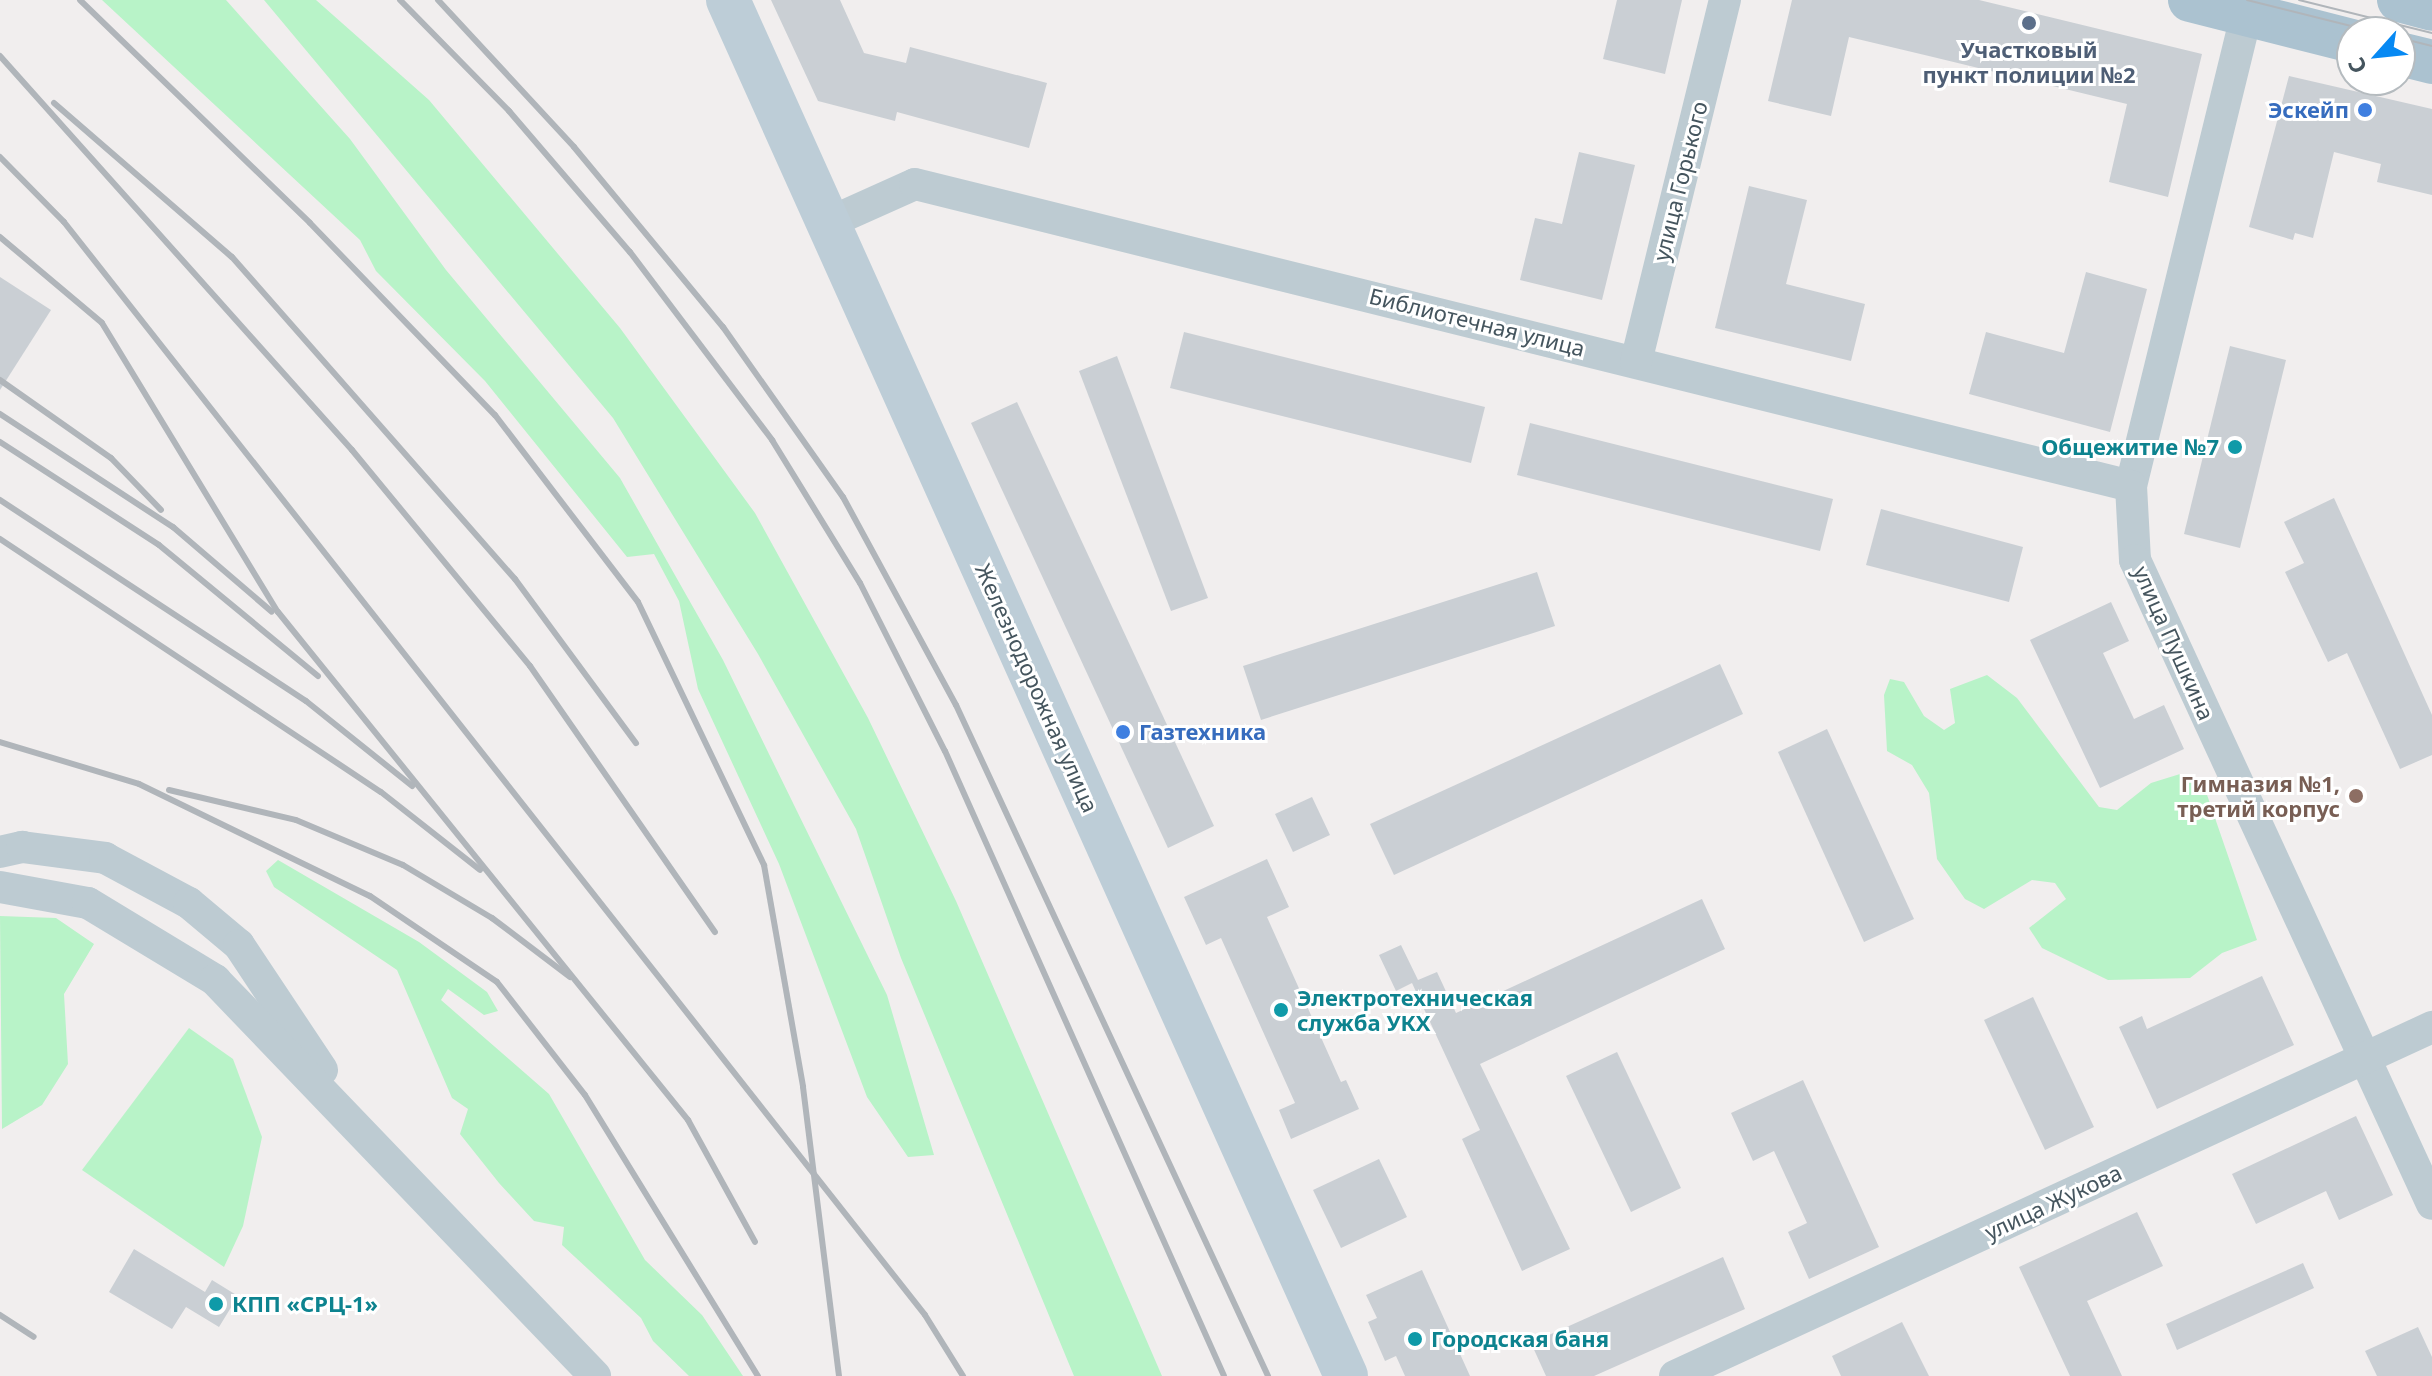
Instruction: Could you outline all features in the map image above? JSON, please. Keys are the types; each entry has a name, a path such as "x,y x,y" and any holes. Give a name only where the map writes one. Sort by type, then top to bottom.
{"main road":[{"name":"Железнодорожная улица","path":"728,0 1346,1376"},
{"path":"2190,0 2248,7 2336,36"},
{"path":"2399,0 2432,9"}],"street":[{"name":"улица Горького","path":"1636,362 1725,0"},
{"name":"улица Пушкина","path":"2248,7 2131,486 2135,560 2432,1204"},
{"name":"Библиотечная улица","path":"828,223 915,184 2131,486"},
{"path":"0,852 22,847 105,858 189,903 239,945 363,1133"},
{"path":"0,887 88,903 215,980 595,1376"},
{"name":"улица Жукова","path":"1675,1376 2432,1027"}],"green space":[{"path":"102,0 226,0 350,139 446,270 620,478 723,660 887,995 934,1155 908,1157 867,1097 779,864 698,689 679,601 654,554 627,557 485,381 376,271 360,240"},
{"path":"264,0 316,0 429,100 620,328 755,513 868,718 956,901 1162,1376 1074,1376 901,958 856,829 758,654 613,418"},
{"path":"1987,675 2017,698 2099,807 2117,810 2151,783 2180,774 2205,789 2257,940 2222,953 2190,978 2108,980 2042,948 2029,928 2066,899 2055,883 2032,880 1984,909 1965,899 1937,859 1929,793 1912,765 1887,751 1884,695 1890,679 1904,682 1924,716 1944,730 1955,723 1950,689"},
{"path":"278,860 419,942 487,992 498,1011 484,1015 448,989 441,1000 549,1094 645,1260 702,1315 743,1376 689,1376 653,1341 641,1318 562,1245 564,1227 534,1221 499,1183 460,1134 468,1109 452,1098 397,970 274,887 266,871"},
{"path":"0,916 56,918 94,944 64,994 68,1064 42,1105 2,1129"},
{"path":"189,1028 233,1059 262,1137 243,1226 224,1267 82,1170"}],"building":[{"path":"771,0 840,0 864,53 906,63 910,47 1047,83 1029,148 897,112 895,121 818,101"},
{"path":"1617,0 1682,0 1665,74 1603,59"},
{"path":"1792,0 1979,0 2202,54 2168,197 2109,182 2127,104 1933,57 1849,37 1831,116 1768,101"},
{"path":"2289,76 2336,87 2336,96 2376,96 2432,109 2432,195 2377,182 2381,164 2334,152 2313,238 2295,233 2293,240 2249,227"},
{"path":"1579,152 1635,165 1602,300 1520,280 1535,218 1562,224"},
{"path":"1749,186 1807,200 1786,284 1865,304 1851,361 1715,328"},
{"path":"2086,272 2147,289 2110,432 1969,394 1986,332 2064,353"},
{"path":"0,277 51,310 0,390"},
{"path":"1184,332 1485,407 1471,463 1170,388"},
{"name":"Общежитие №7","path":"2230,346 2286,360 2240,548 2184,534"},
{"path":"1117,356 1208,598 1171,611 1079,371"},
{"path":"1017,402 1214,826 1168,848 971,423"},
{"path":"1530,423 1833,499 1820,551 1517,475"},
{"path":"2334,498 2432,715 2432,755 2400,769 2347,653 2328,662 2285,572 2304,563 2284,522"},
{"path":"1881,509 2023,547 2009,602 1866,565"},
{"path":"1537,572 1555,626 1261,720 1243,666"},
{"path":"2111,602 2129,641 2103,653 2134,719 2164,705 2184,749 2100,788 2030,640"},
{"path":"1720,664 1743,714 1394,875 1370,824"},
{"path":"1827,729 1914,919 1864,942 1778,752"},
{"path":"1312,797 1330,835 1293,852 1275,814"},
{"path":"1267,859 1289,907 1267,917 1341,1082 1346,1080 1359,1109 1291,1139 1279,1110 1295,1103 1221,938 1206,945 1184,897"},
{"path":"1702,899 1725,949 1480,1064 1570,1249 1522,1271 1462,1139 1480,1130 1412,983 1396,991 1379,955 1401,945 1418,980 1437,972 1456,1013"},
{"path":"2262,976 2294,1045 2157,1109 2119,1027 2142,1016 2147,1029"},
{"path":"2033,997 2094,1127 2045,1150 1984,1020"},
{"path":"1617,1052 1681,1188 1631,1212 1566,1076"},
{"path":"1803,1080 1879,1247 1809,1279 1788,1232 1807,1223 1774,1151 1753,1161 1731,1113"},
{"path":"2356,1116 2393,1195 2339,1220 2326,1191 2256,1224 2232,1174"},
{"path":"1379,1159 1407,1217 1341,1248 1313,1190"},
{"path":"2137,1212 2163,1266 2087,1301 2122,1376 2070,1376 2019,1267"},
{"path":"134,1249 205,1292 212,1280 238,1296 219,1327 186,1307 172,1329 109,1292"},
{"path":"1723,1257 1745,1309 1594,1376 1546,1376 1531,1343"},
{"path":"2303,1263 2314,1288 2177,1350 2166,1324"},
{"name":"Городская баня","path":"1422,1270 1470,1376 1405,1376 1396,1356 1385,1361 1368,1322 1377,1318 1366,1295"},
{"path":"1902,1322 1929,1376 1841,1376 1832,1356"},
{"path":"2418,1327 2432,1357 2432,1376 2377,1376 2365,1351"}],"tram line":[{"path":"2247,0 2336,22"},
{"path":"2299,0 2432,33"},
{"path":"2416,42 2432,46"}],"railway":[{"path":"80,0 310,223 495,415 638,602 764,865 803,1087 839,1376"},
{"path":"400,0 509,111 630,252 772,440 860,583 945,751 1224,1376"},
{"path":"438,0 574,147 723,327 843,497 956,705 1268,1376"},
{"path":"0,56 352,450 530,666 715,932"},
{"path":"54,103 232,257 515,579 636,743"},
{"path":"0,157 64,222 925,1315 963,1376"},
{"path":"0,237 102,323 278,612 688,1120 755,1242"},
{"path":"0,380 111,458 161,510"},
{"path":"0,414 173,527 272,612"},
{"path":"0,442 159,545 318,676"},
{"path":"0,500 306,701 412,786"},
{"path":"0,539 381,792 480,870"},
{"path":"0,742 139,784 370,896 497,982 585,1095 758,1376"},
{"path":"169,790 296,820 403,865 492,918 570,977"},
{"path":"0,1315 34,1337"}],"place":[{"name":"Участковый пункт полиции №2","path":"2029,23"},
{"name":"Эскейп","path":"2365,110"},
{"name":"Общежитие №7","path":"2235,447"},
{"name":"Газтехника","path":"1123,732"},
{"name":"Гимназия №1, третий корпус","path":"2356,796"},
{"name":"Электротехническая служба УКХ","path":"1281,1010"},
{"name":"КПП «СРЦ-1»","path":"216,1304"},
{"name":"Городская баня","path":"1415,1339"}]}
